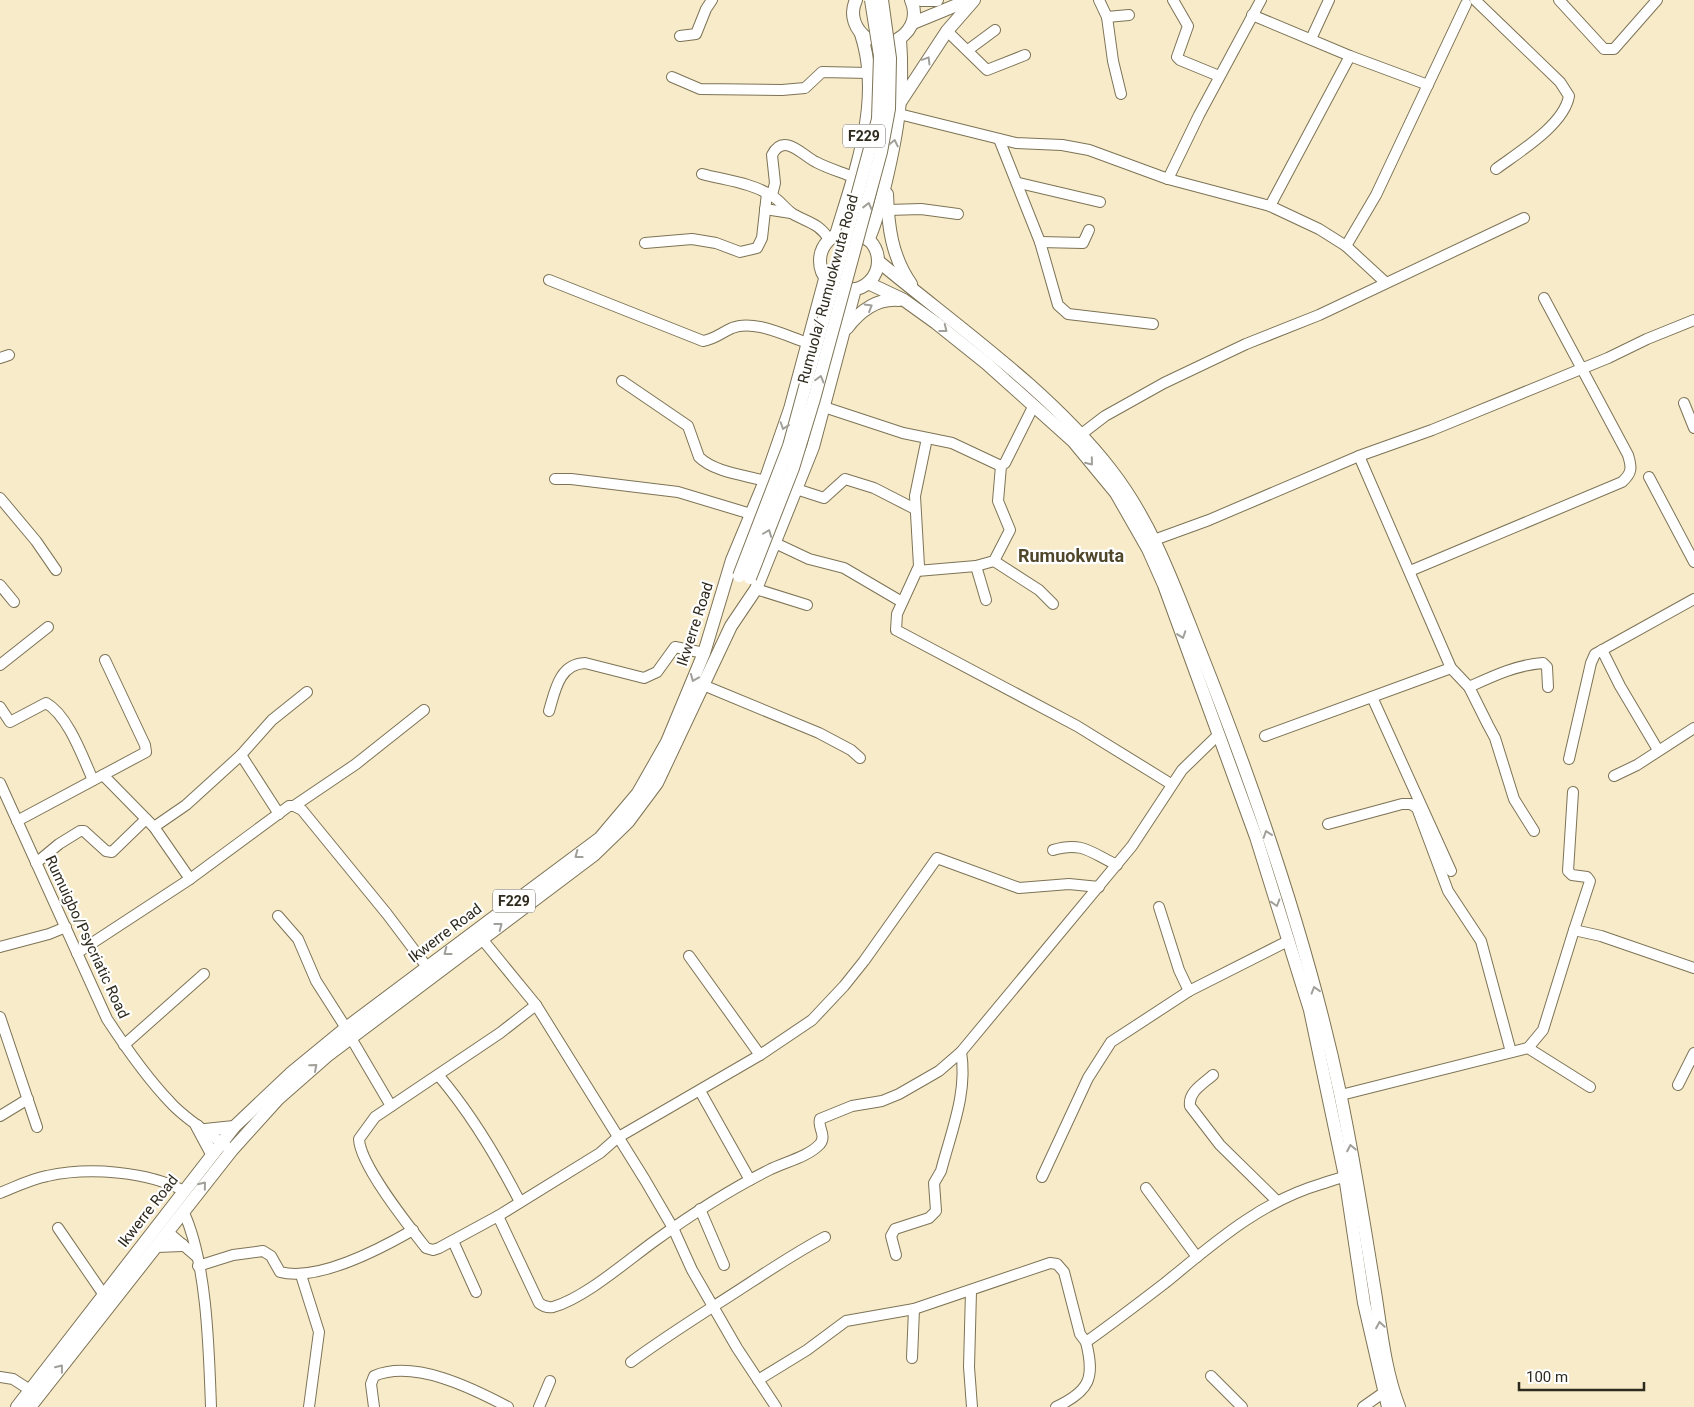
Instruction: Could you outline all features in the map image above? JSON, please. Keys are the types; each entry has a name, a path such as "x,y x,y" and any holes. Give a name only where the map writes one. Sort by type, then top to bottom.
{"main road":[{"name":"F229","path":"833,238 853,177 868,112 869,73 867,52 862,34 853,19 856,0"},
{"name":"Rumuola/ Rumuokwuta Road","path":"748,581 789,446 878,119 880,56 871,0"},
{"name":"Rumuola/ Rumuokwuta Road","path":"748,581 793,468 814,399 882,152 889,109 890,58 882,0"},
{"path":"911,0 914,12 913,23"},
{"path":"921,0 937,0"},
{"path":"862,34 871,40 882,43 900,39 913,23 969,0"},
{"path":"900,107 947,31 974,0"},
{"name":"F229","path":"868,240 877,218 900,107 903,76 900,39"},
{"path":"887,174 889,229 893,247 900,265 918,295"},
{"path":"851,233 868,240 875,250 878,261 875,273 868,283 855,289 840,289 825,279 820,268 820,256 833,238 851,233"},
{"path":"878,261 990,352 1077,438 1125,489 1154,540 1227,718 1277,864 1324,1022 1341,1095 1364,1304 1383,1393 1388,1407"},
{"name":"Ikwerre Road","path":"34,1401 104,1295 212,1154 227,1146 348,1033 427,967 587,848 612,824 638,792 655,765 704,654 732,560 765,481 790,409 825,279"},
{"path":"868,283 904,300 1077,438 1116,493 1148,549 1164,585 1217,736 1256,836 1310,1010 1350,1176 1384,1350 1399,1407"},
{"path":"716,618 748,581 775,542 813,447 855,289"},
{"path":"842,334 856,316 871,305 892,299 904,300"},
{"name":"Ikwerre Road","path":"17,1407 34,1401 184,1213 227,1146 234,1127 290,1074 482,939 594,855 628,822 649,794 669,760 731,626 748,581"},
{"path":"212,1154 201,1128 234,1127"},
{"path":"157,1246 182,1246"}],"street":[{"path":"680,36 696,34 706,9 712,0"},
{"path":"1099,0 1107,17 1113,61 1121,94"},
{"path":"1174,0 1188,26 1176,57 1219,76"},
{"path":"1168,179 1219,76 1261,0"},
{"path":"1311,39 1329,0"},
{"path":"1455,0 1472,2 1560,82 1569,96 1563,113 1539,137 1496,169"},
{"path":"1559,0 1604,49 1608,50 1614,49 1656,0"},
{"path":"1346,246 1376,195 1428,84 1472,2"},
{"path":"1107,17 1129,15"},
{"path":"1252,15 1350,56 1428,84"},
{"path":"968,50 996,30"},
{"path":"947,31 990,70 1025,55"},
{"path":"1270,206 1350,56"},
{"path":"672,77 700,90 782,90 805,88 822,72 869,73"},
{"path":"900,107 999,139 1023,144 1062,145 1089,150 1168,179 1270,206 1319,229 1346,246 1385,282"},
{"path":"999,139 1019,183 1040,242 1058,305 1062,310 1068,314 1153,324"},
{"path":"646,243 692,239 716,242 740,252 757,248 762,238 765,209 775,184 772,155 776,149 782,146 796,148 816,163 853,177"},
{"path":"702,174 770,194 791,212 818,226 833,238"},
{"path":"1019,183 1100,202"},
{"path":"765,209 791,212"},
{"path":"888,210 921,209 958,214"},
{"path":"1077,438 1105,416 1164,383 1246,344 1319,315 1385,282 1524,218"},
{"path":"1040,242 1083,243 1086,242 1089,230"},
{"path":"548,280 703,341 713,339 732,328 745,325 754,326 808,343"},
{"path":"1410,571 1622,482 1630,474 1632,466 1628,455 1544,298"},
{"path":"1154,540 1209,520 1359,456 1432,430 1694,320"},
{"path":"622,381 688,426 699,457 703,461 718,468 765,481"},
{"path":"1684,403 1694,428"},
{"path":"917,571 976,566 994,561 1010,530 998,501 1001,466 1005,462 1034,405"},
{"path":"824,407 903,433 952,444 1001,466"},
{"path":"927,438 918,478 915,509 919,553 917,571 902,602 895,626 901,634 1077,726 1171,784"},
{"path":"1359,456 1451,668 1468,687 1494,738 1514,799 1534,831"},
{"path":"1649,477 1694,562"},
{"path":"555,479 571,479 678,492 750,514"},
{"path":"796,489 824,498 846,479 874,488 915,509"},
{"path":"0,498 56,570"},
{"path":"775,542 809,559 844,568 902,602"},
{"path":"994,561 1039,590 1053,604"},
{"path":"976,566 986,600"},
{"path":"748,581 807,605"},
{"path":"0,585 14,602"},
{"path":"1569,758 1591,663 1596,654 1694,599"},
{"path":"0,665 48,627"},
{"path":"549,711 557,683 570,666 578,663 585,663 644,678 657,672 675,647 704,654"},
{"path":"1602,650 1620,686 1658,750"},
{"path":"17,821 143,754 146,749 105,660"},
{"path":"1468,687 1504,671 1528,664 1543,663 1547,667 1548,687"},
{"path":"1265,736 1451,668"},
{"path":"703,686 759,710 798,723 851,750 860,758"},
{"path":"154,827 186,805 241,755 272,720 308,692"},
{"path":"1372,697 1451,871"},
{"path":"0,707 10,722 46,703 54,708 71,733 93,780"},
{"path":"77,953 190,879 289,806 294,806 356,764 424,710"},
{"path":"1614,776 1637,766 1658,750 1693,732"},
{"path":"498,1216 514,1254 539,1303 545,1307 552,1307 572,1298 700,1208 750,1180 811,1151 821,1143 823,1136 819,1123 820,1119 852,1106 882,1101 900,1094 939,1071 961,1052 1099,887 1132,846 1171,784 1194,756 1217,736"},
{"path":"241,755 279,814"},
{"path":"103,775 154,827 190,879"},
{"name":"Rumuigbo/Psycriatic Road","path":"0,785 107,1019 124,1045 170,1103 227,1146"},
{"path":"1341,1095 1528,1048 1544,1030 1590,881 1587,877 1572,876 1568,871 1574,792"},
{"path":"1328,824 1402,804 1410,804 1417,808 1448,891 1481,941 1511,1052"},
{"path":"294,806 302,810 350,867 427,967"},
{"path":"36,863 59,844 80,831 84,831 106,851 112,852 146,819"},
{"path":"1053,850 1074,846 1087,848 1117,865"},
{"path":"536,1004 500,1033 439,1076 375,1117 359,1139 359,1149 426,1248 433,1250 498,1216 600,1153 617,1138 760,1055 812,1020 844,986 937,858 1020,888 1068,884 1099,887"},
{"path":"1158,907 1179,970 1189,990"},
{"path":"278,916 298,939 316,981 391,1106"},
{"path":"0,947 49,934 66,927"},
{"path":"1574,930 1601,936 1694,968"},
{"path":"482,939 536,1004 673,1228 692,1270 776,1407"},
{"path":"1042,1177 1088,1078 1111,1042 1189,990 1288,941"},
{"path":"689,956 760,1055"},
{"path":"124,1045 204,974"},
{"path":"0,1017 37,1127"},
{"path":"1528,1048 1590,1087"},
{"path":"896,1255 892,1236 895,1229 928,1218 936,1211 934,1183 941,1170 963,1085 964,1070 961,1052"},
{"path":"1678,1085 1694,1053"},
{"path":"1213,1075 1193,1093 1189,1100 1190,1106 1220,1145 1277,1201"},
{"path":"439,1076 460,1101 496,1154 520,1202"},
{"path":"700,1090 750,1180"},
{"path":"0,1116 28,1099"},
{"path":"0,1193 47,1176 71,1173 121,1173 160,1181 184,1192"},
{"path":"1086,1342 1131,1310 1227,1231 1277,1201 1310,1187 1350,1176"},
{"path":"1146,1188 1197,1257"},
{"path":"700,1208 724,1265"},
{"path":"184,1213 192,1229 207,1326 211,1407"},
{"path":"58,1228 104,1295"},
{"path":"198,1262 263,1251 271,1256 280,1272 301,1275 380,1249 413,1230"},
{"path":"168,1232 198,1262"},
{"path":"631,1362 690,1320 714,1307 801,1249 825,1236"},
{"path":"453,1241 476,1292"},
{"path":"758,1380 807,1350 846,1322 914,1309 1050,1263 1057,1264 1064,1272 1080,1334 1086,1342 1090,1360 1089,1381 1081,1392 1056,1407"},
{"path":"301,1275 319,1332 309,1407"},
{"path":"971,1291 969,1367 972,1407"},
{"path":"912,1358 914,1309"},
{"path":"374,1407 371,1384 374,1376 410,1372 433,1374 484,1394 508,1407"},
{"path":"1210,1376 1242,1407"},
{"path":"0,1377 12,1379 34,1401"},
{"path":"539,1407 550,1382"},
{"path":"1363,1407 1383,1393"}],"district":[{"name":"Rumuokwuta","path":"1071,556"}]}
